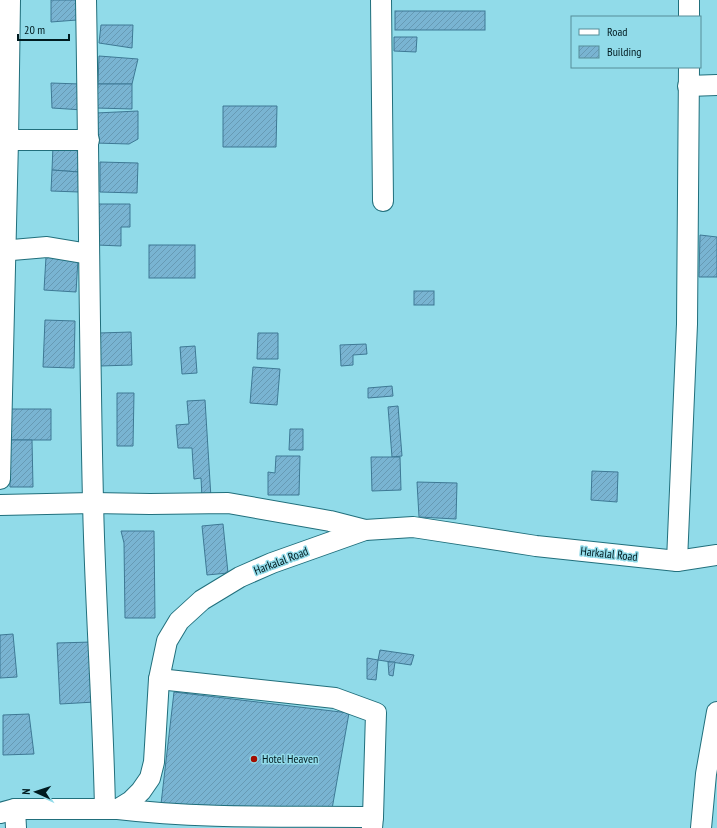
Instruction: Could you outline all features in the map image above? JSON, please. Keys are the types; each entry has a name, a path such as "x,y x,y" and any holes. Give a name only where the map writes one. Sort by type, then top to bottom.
{"street":[{"path":"0,479 4,140 10,0"},
{"path":"86,0 93,503 111,809"},
{"path":"381,0 383,201"},
{"path":"689,0 689,16"},
{"path":"677,561 687,324 688,76 717,85"},
{"path":"4,140 89,140"},
{"path":"2,251 47,247 89,254"},
{"path":"0,505 228,503 330,521 365,530"},
{"name":"Harkalal Road","path":"111,809 131,801 141,791 150,778 154,762 159,679 167,641 179,621 202,600 240,577 272,563 365,530 413,527 536,546 677,561 717,555"},
{"path":"10,817 111,809 234,822 372,822 376,713 335,698 159,679"},
{"path":"700,828 706,774 717,712"}],"building":[{"path":"51,0 78,0 77,20 51,22"},
{"path":"395,11 485,11 485,30 395,30"},
{"path":"101,25 133,25 132,48 99,43"},
{"path":"394,37 417,37 416,52 394,51"},
{"path":"99,56 138,59 132,84 98,84"},
{"path":"51,83 80,84 83,110 52,108"},
{"path":"98,84 132,84 132,109 96,108"},
{"path":"223,106 277,106 276,147 223,147"},
{"path":"138,111 138,139 129,144 95,143 96,113"},
{"path":"53,146 80,147 79,172 52,170"},
{"path":"100,162 138,163 137,193 100,192"},
{"path":"52,170 79,172 79,192 51,191"},
{"path":"98,204 130,204 130,227 121,227 121,246 97,245"},
{"path":"700,235 717,237 717,277 699,277"},
{"path":"149,245 195,245 195,278 149,278"},
{"path":"46,257 78,259 76,292 44,290"},
{"path":"414,291 434,291 434,305 414,305"},
{"path":"45,320 75,321 74,368 43,367"},
{"path":"131,332 132,365 100,366 99,333"},
{"path":"258,333 278,333 278,359 257,359"},
{"path":"366,344 367,354 353,355 353,365 341,366 340,345"},
{"path":"195,346 197,373 182,374 180,347"},
{"path":"253,367 280,369 277,405 250,403"},
{"path":"392,386 393,396 368,398 368,388"},
{"path":"117,393 134,393 133,446 117,446"},
{"path":"205,400 211,498 202,498 201,478 194,479 192,448 178,448 176,425 189,424 187,401"},
{"path":"398,406 402,456 392,457 388,407"},
{"path":"10,409 51,409 51,440 9,440"},
{"path":"290,429 303,429 303,450 289,450"},
{"path":"9,440 32,440 33,487 10,487"},
{"path":"276,456 300,456 299,495 268,495 268,472 275,473"},
{"path":"371,457 400,457 401,490 372,491"},
{"path":"592,471 618,472 617,502 591,500"},
{"path":"417,482 457,483 456,519 419,517"},
{"path":"223,524 228,573 207,575 202,526"},
{"path":"121,531 154,531 155,618 125,618 124,543"},
{"path":"13,634 17,677 0,678 0,635"},
{"path":"92,642 95,702 60,704 57,643"},
{"path":"380,650 414,655 411,665 378,660"},
{"path":"367,658 378,660 376,680 367,679"},
{"path":"388,662 395,662 393,676 389,675"},
{"name":"Hotel Heaven","path":"174,692 349,713 332,809 161,804"},
{"path":"29,714 34,754 3,755 3,715"}],"place":[{"name":"Hotel Heaven","path":"254,759"}]}
